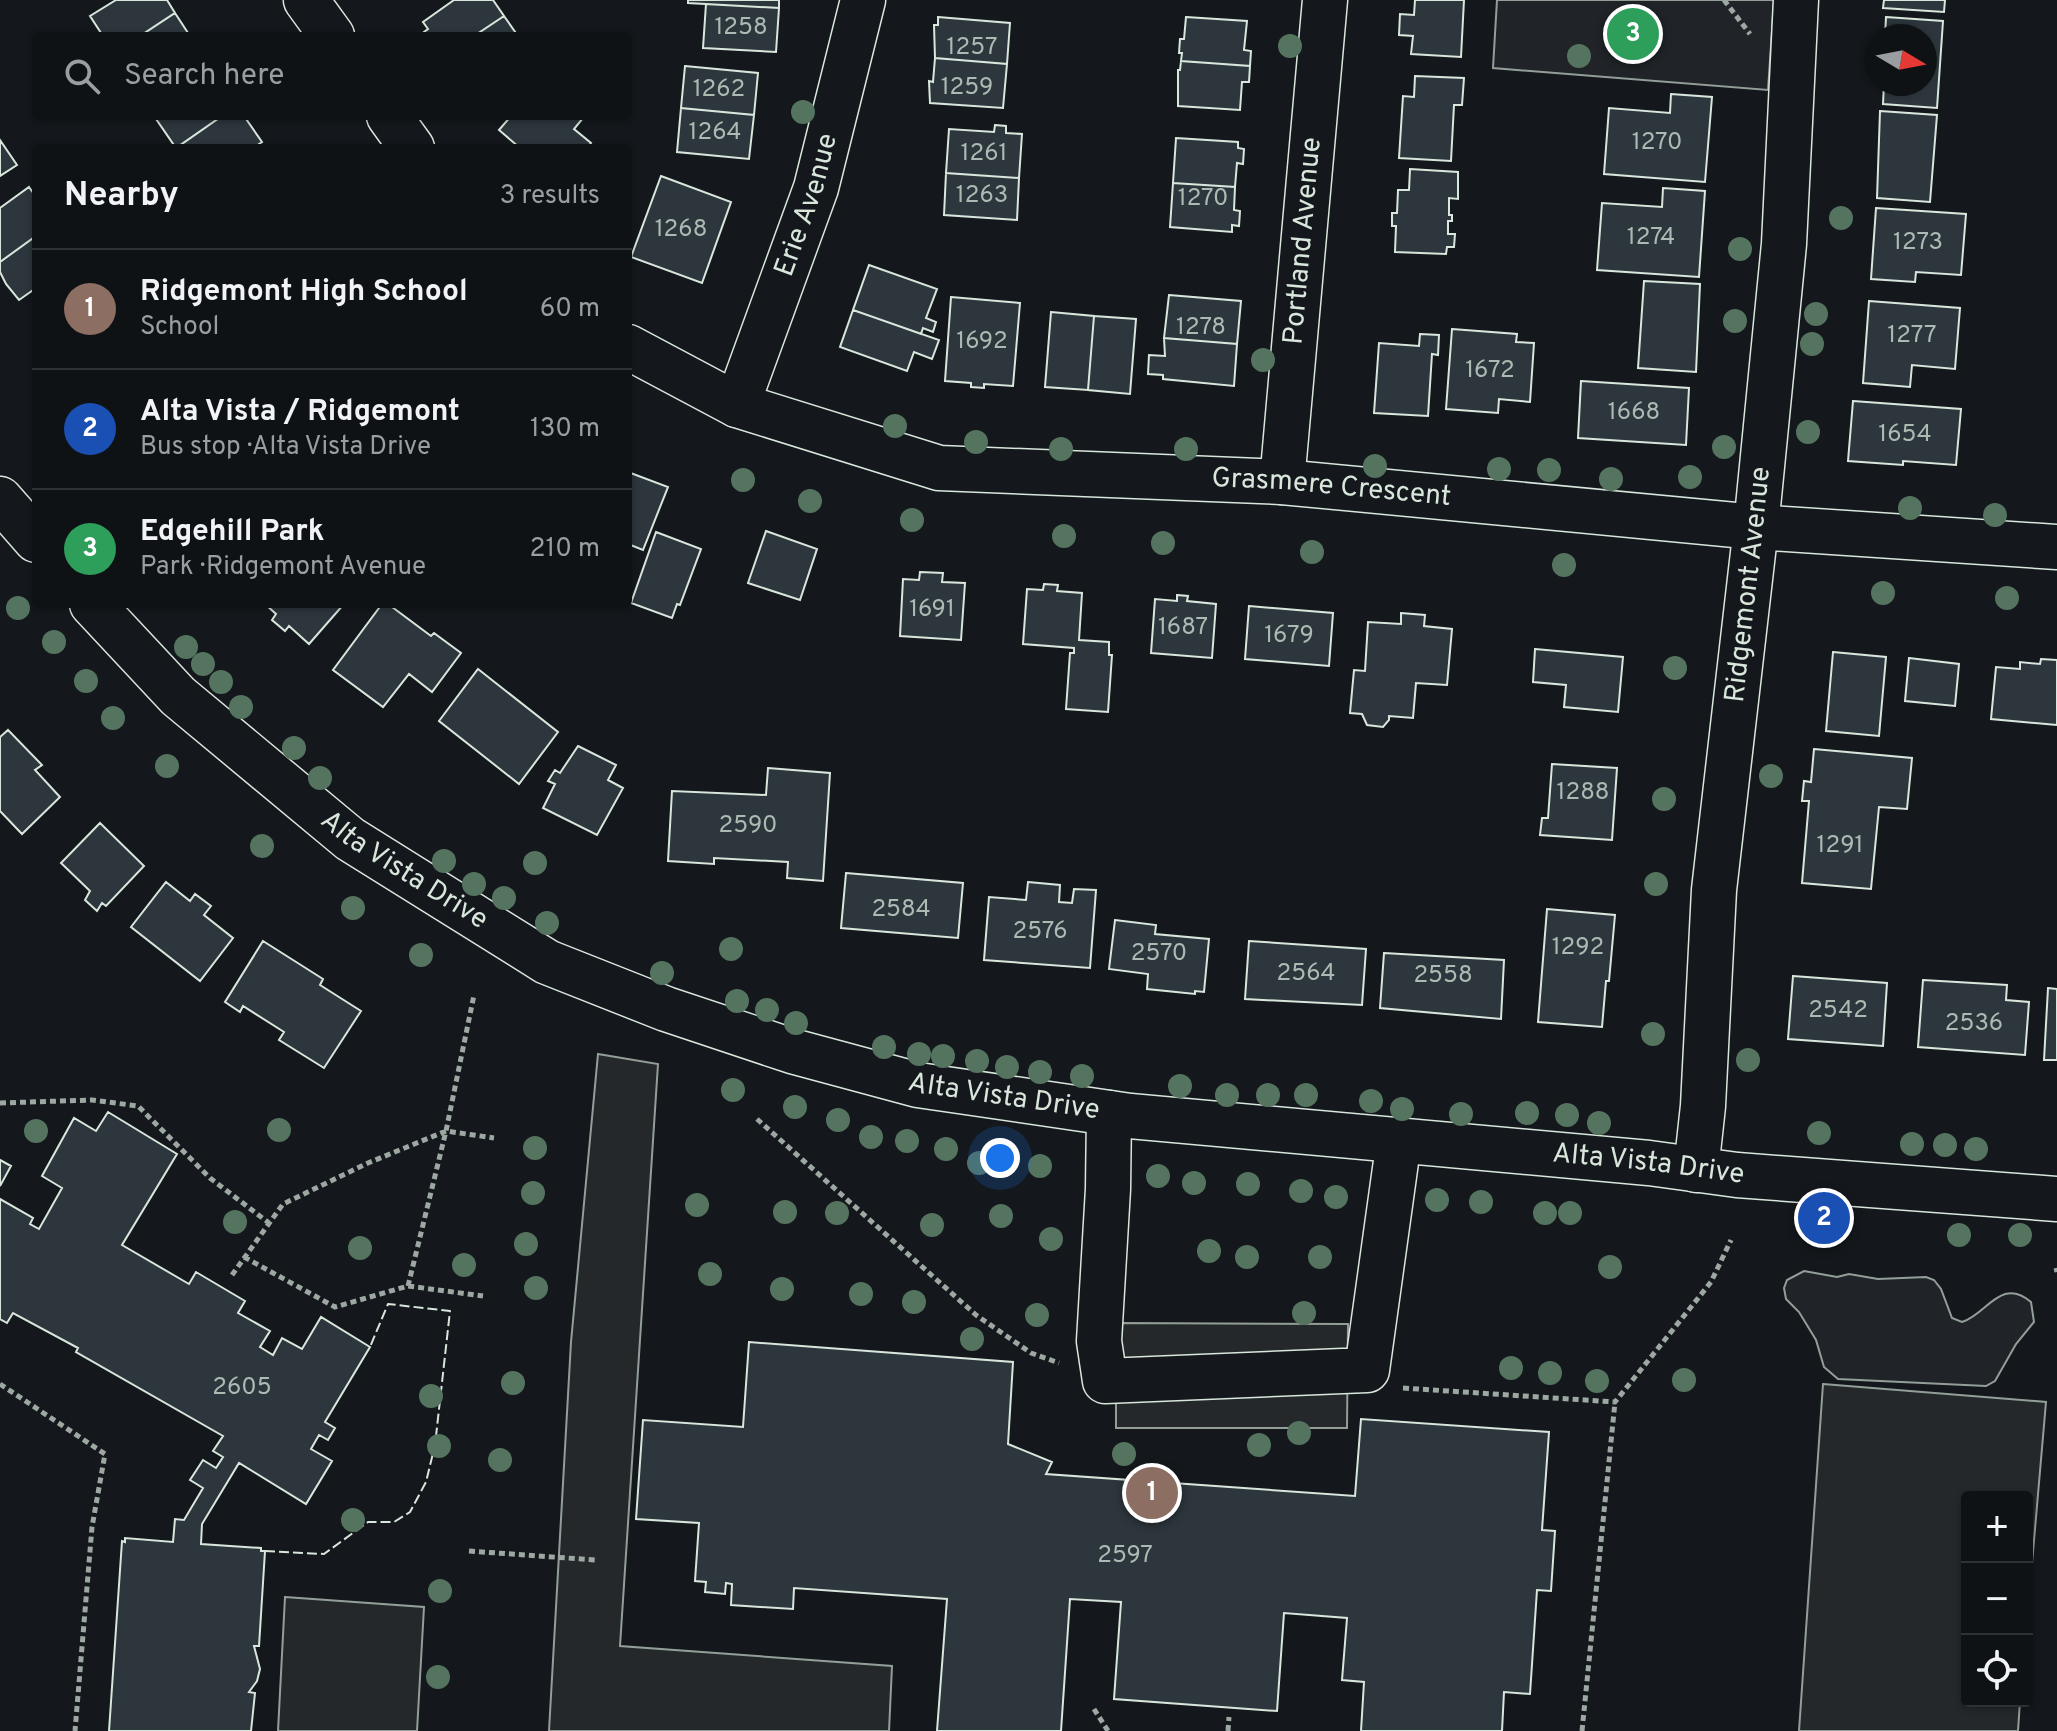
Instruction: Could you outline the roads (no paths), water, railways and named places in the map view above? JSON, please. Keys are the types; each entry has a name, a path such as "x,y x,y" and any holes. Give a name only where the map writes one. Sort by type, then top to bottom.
{"street":[{"path":"306,0 329,32"},
{"name":"Erie Avenue","path":"737,405 816,188 863,0"},
{"name":"Portland Avenue","path":"1282,482 1325,0"},
{"name":"Ridgemont Avenue","path":"1696,1170 1703,1106 1714,890 1756,527 1784,244 1796,0"},
{"path":"392,120 409,144"},
{"name":"Grasmere Crescent","path":"632,349 737,405 939,468 1282,482 1756,527 2057,547"},
{"path":"0,499 32,535"},
{"name":"Alta Vista Drive","path":"96,608 178,696 350,839 547,962 792,1051 918,1085 1109,1113 1737,1175 2057,1199"},
{"path":"1109,1113 1099,1341 1105,1381 1367,1370 1399,1140"}],"place":[{"name":"Edgehill Park","path":"1633,34"},
{"name":"Alta Vista / Ridgemont","path":"1824,1218"},
{"name":"Ridgemont High School","path":"1152,1493"}]}
